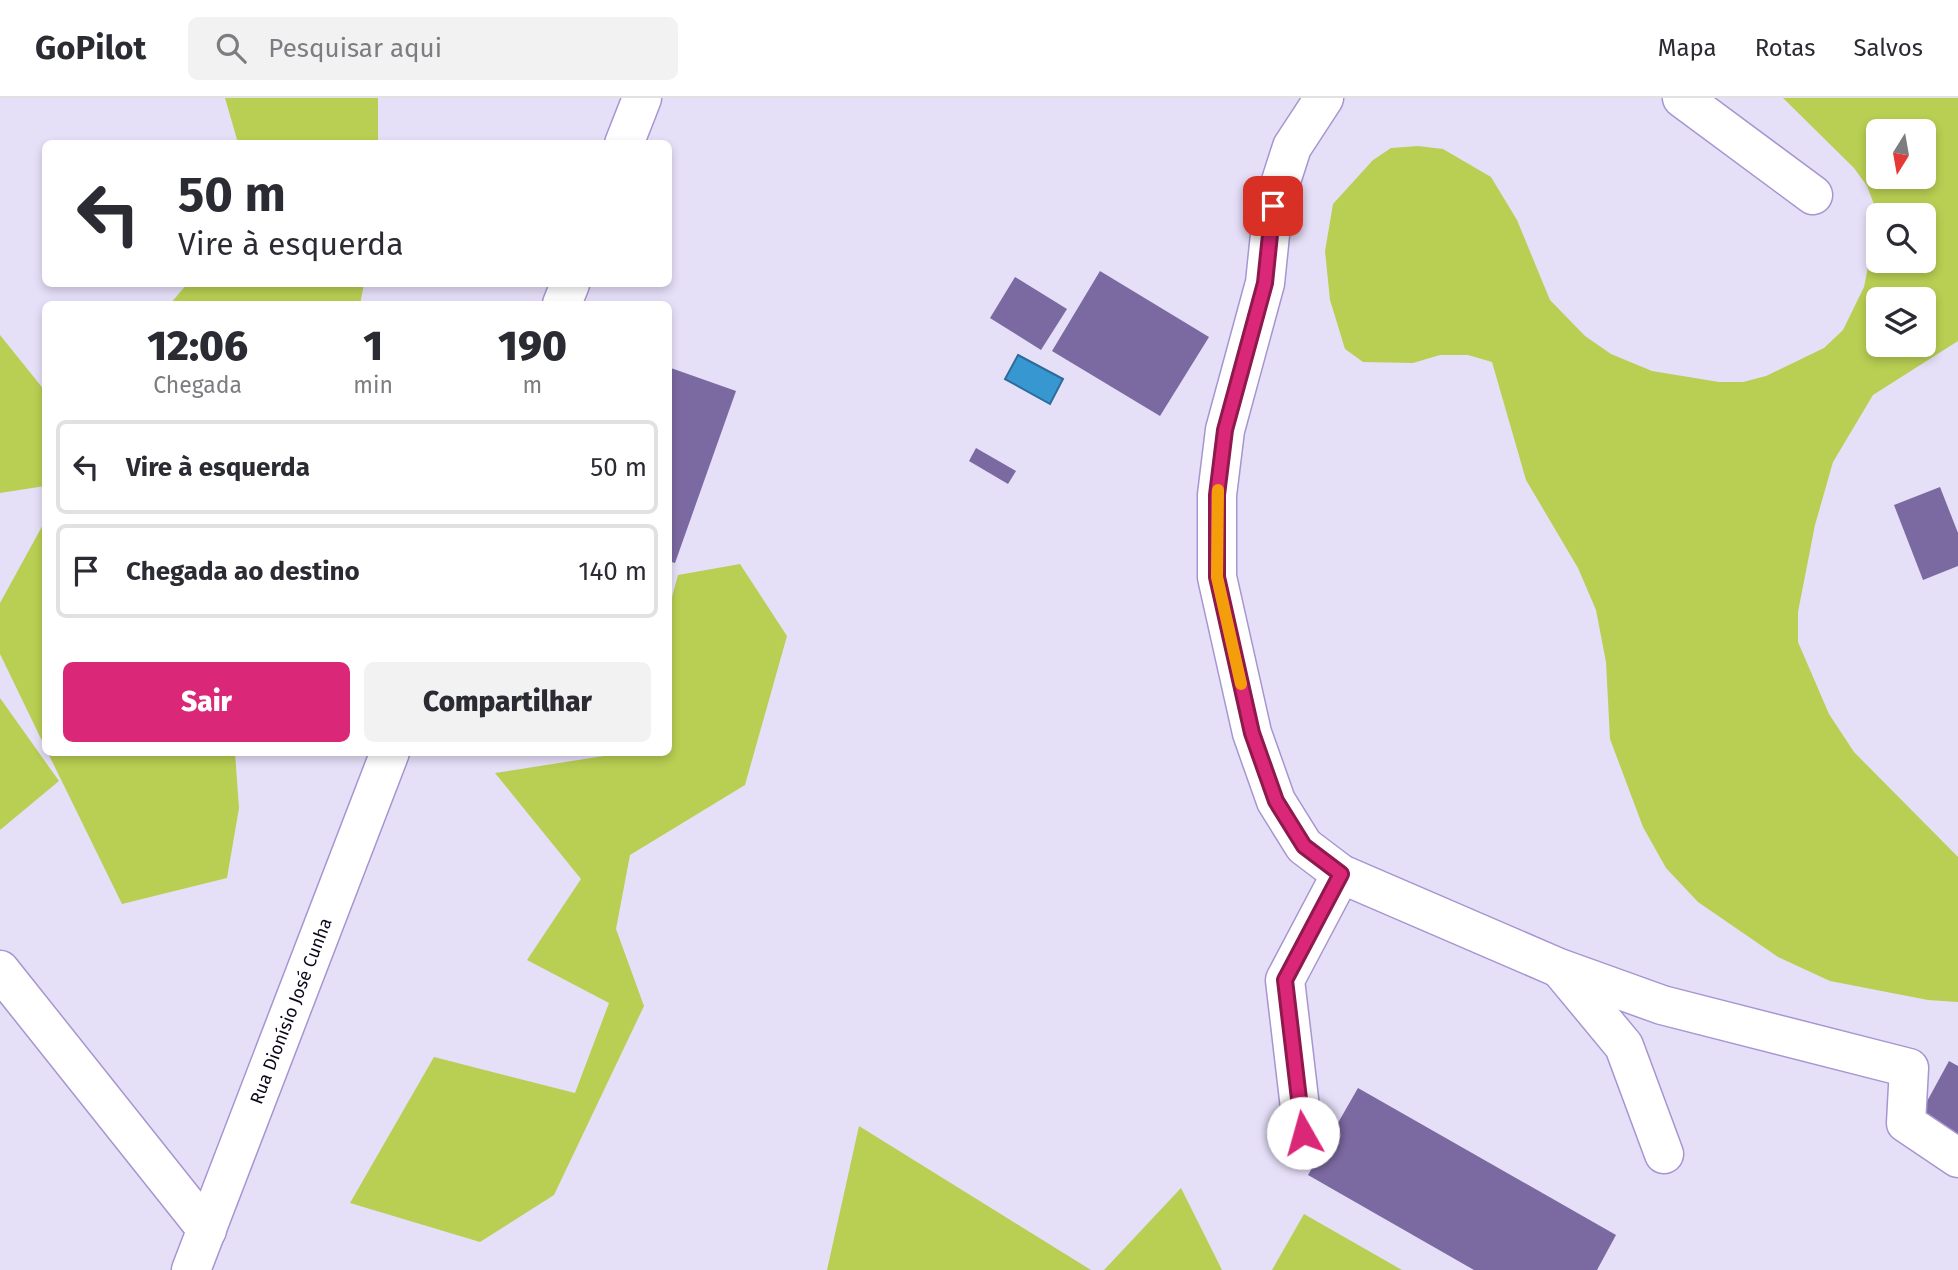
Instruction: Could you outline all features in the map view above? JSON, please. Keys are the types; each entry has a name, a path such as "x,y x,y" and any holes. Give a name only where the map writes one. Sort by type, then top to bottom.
{"street":[{"path":"626,140 642,98"},
{"path":"1324,98 1292,147 1273,206 1265,283 1225,430 1217,495 1217,577 1252,733 1276,801 1304,846 1341,874 1559,968 1662,1005 1909,1068 1906,1123 1958,1158"},
{"path":"1682,98 1813,195"},
{"name":"Rua Dionísio José Cunha","path":"191,1270 388,756"},
{"path":"1303,1133 1285,980 1341,874"},
{"path":"1559,968 1624,1046 1664,1154"},
{"path":"0,970 207,1230"}],"green space":[{"path":"225,98 378,98 378,140 237,140"},
{"path":"1783,98 1958,98 1958,341 1936,355 1936,287 1866,287 1866,357 1933,357 1873,395 1833,462 1815,525 1798,612 1798,642 1829,714 1854,752 1958,857 1958,1002 1928,1000 1830,981 1778,957 1698,902 1666,868 1643,827 1610,739 1606,662 1596,610 1578,568 1526,480 1492,362 1468,355 1440,355 1413,363 1363,362 1345,349 1330,300 1325,251 1333,204 1373,160 1391,148 1418,146 1443,149 1491,177 1517,220 1550,300 1585,336 1611,354 1652,371 1719,382 1743,382 1766,376 1824,348 1843,330 1864,287 1867,273 1936,273 1936,203 1873,203 1868,189 1936,189 1936,119 1866,119 1866,185 1854,168"},
{"path":"184,287 363,287 361,301 173,301"},
{"path":"0,335 42,387 42,486 0,493"},
{"path":"42,526 42,741 0,654 0,603"},
{"path":"740,564 787,636 745,785 630,855 616,929 644,1006 554,1195 480,1242 350,1203 434,1057 575,1093 609,1003 527,960 581,879 495,773 604,756 672,756 672,597 678,575"},
{"path":"0,698 59,781 0,830"},
{"path":"49,756 235,756 239,808 227,878 122,904"},
{"path":"859,1126 1091,1270 827,1270"},
{"path":"1181,1188 1222,1270 1104,1270"},
{"path":"1304,1214 1402,1270 1272,1270"}],"water":[{"path":"1018,355 1063,379 1050,404 1005,379"}],"building":[{"path":"1100,271 1209,337 1160,416 1052,351"},
{"path":"1015,277 1067,309 1041,350 990,318"},
{"path":"672,368 736,391 675,563 672,562"},
{"path":"976,448 1016,471 1008,484 969,461"},
{"path":"1940,487 1958,533 1958,566 1923,580 1894,505"},
{"path":"1949,1061 1958,1066 1958,1138 1919,1116"},
{"path":"1358,1088 1616,1235 1597,1270 1474,1270 1308,1175"}],"slow traffic":[{"path":"1218,490 1217,577 1241,684"}],"route":[{"path":"1273,206 1265,283 1225,430 1217,495 1217,577 1252,733 1276,801 1304,846 1341,874 1285,980 1303,1133"}]}
